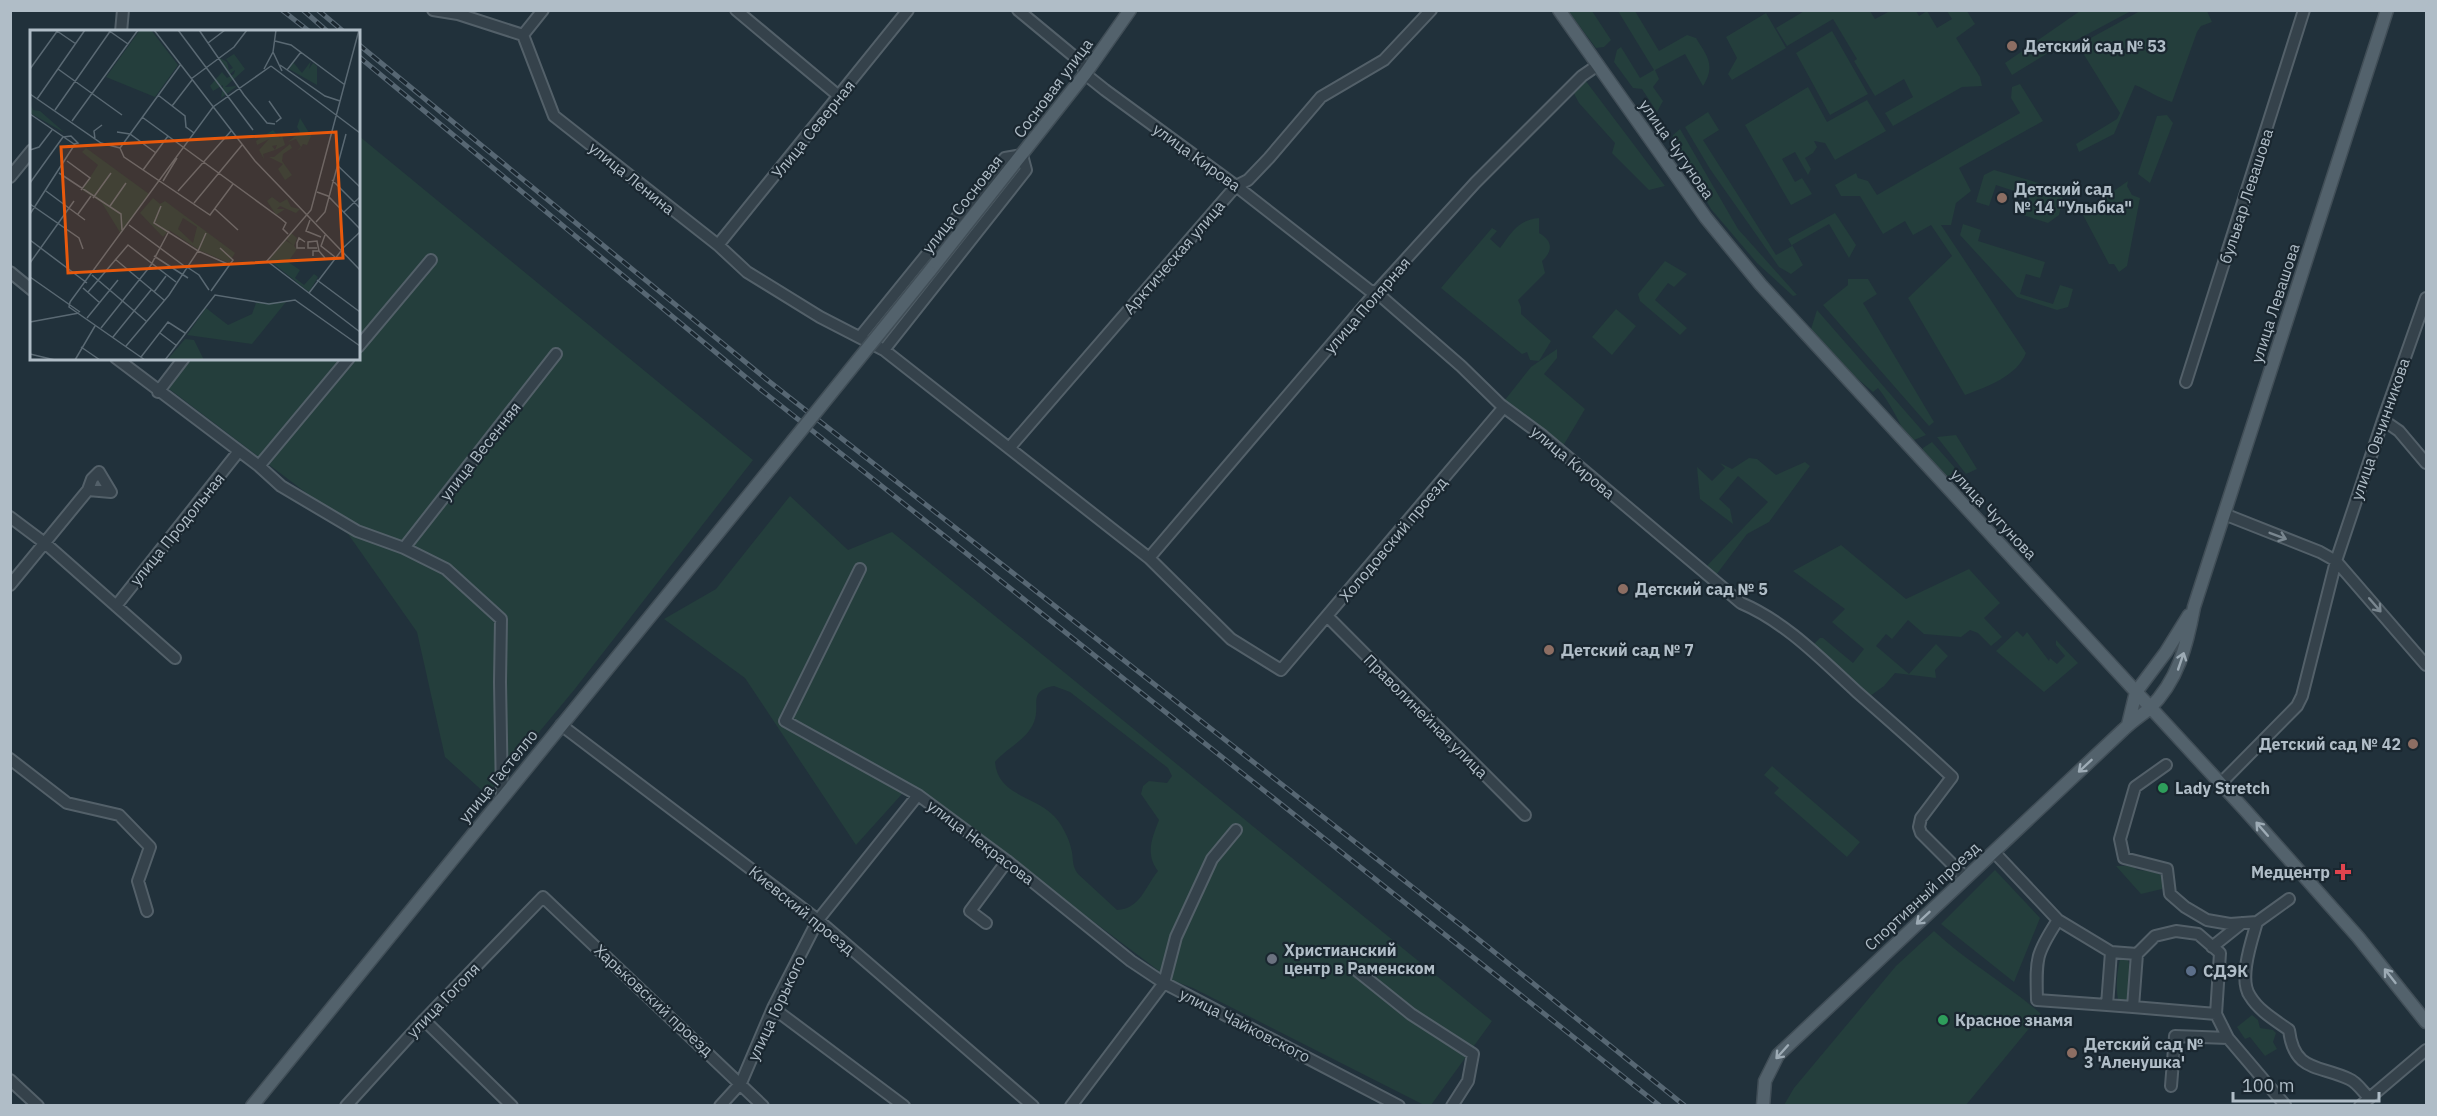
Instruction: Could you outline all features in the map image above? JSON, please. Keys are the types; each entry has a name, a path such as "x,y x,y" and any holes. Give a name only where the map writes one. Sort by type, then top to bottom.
{"main road":[{"name":"Сосновая улица","path":"1022,155 1085,74 1130,10"},
{"name":"улица Чугунова","path":"1559,10 1706,218 1761,285 2221,783 2358,937 2427,1022"},
{"name":"улица Левашова","path":"2150,707 2177,672 2187,644 2194,606 2387,10"},
{"name":"улица Сосновая","path":"770,469 1022,155"},
{"name":"улица Гастелло","path":"252,1106 770,469"},
{"name":"улица Левашова","path":"2136,692 2166,652 2194,606"},
{"path":"2128,725 2136,692"},
{"name":"Спортивный проезд","path":"1763,1106 1765,1081 1778,1056 2128,725 2150,707"}],"street":[{"path":"121,30 123,10"},
{"path":"433,10 458,14 523,35 543,10"},
{"path":"736,10 840,97"},
{"name":"Улица Северная","path":"718,246 908,10"},
{"name":"улица Кирова","path":"1018,10 1082,63 1085,74 1236,186 1369,290 1376,292 1504,407 1543,436 1741,603 1757,610 1809,649 1902,730 1952,777 1921,818 1919,827 1921,833 1966,878"},
{"name":"Арктическая улица","path":"1010,447 1236,186 1248,180 1322,97 1384,60 1431,10"},
{"name":"бульвар Левашова","path":"2186,382 2304,10"},
{"name":"улица Ленина","path":"523,35 554,116 718,246 747,272 820,317 884,350 1149,558 1231,639 1281,670"},
{"name":"улица Полярная","path":"1149,558 1376,292 1475,183 1582,76 1598,65"},
{"path":"10,177 30,152"},
{"path":"860,337 1005,159 1022,155 1026,170 884,350"},
{"path":"360,345 431,260"},
{"path":"10,272 30,288"},
{"name":"улица Овчинникова","path":"2221,783 2297,706 2336,561 2427,298"},
{"name":"улица Весенняя","path":"404,549 556,354"},
{"path":"118,360 259,466 280,486 357,531 404,549 446,569 501,618 502,796"},
{"path":"158,392 182,360"},
{"path":"259,466 347,360"},
{"name":"Холодовский проезд","path":"1281,670 1504,407"},
{"path":"2383,420 2399,431 2427,463"},
{"name":"улица Продольная","path":"116,606 239,452"},
{"path":"10,585 46,544 88,490"},
{"path":"2224,514 2320,552 2336,561 2427,665"},
{"path":"10,517 46,544 175,658"},
{"name":"улица Некрасова","path":"860,569 785,721 918,795 1007,861 1131,961 1164,983"},
{"name":"Праволинейная улица","path":"1328,617 1525,815"},
{"name":"Киевский проезд","path":"561,725 818,920 1033,1106"},
{"path":"10,759 67,803 119,815 150,847 138,881 147,911"},
{"path":"2166,765 2135,788 2120,839 2124,858 2167,869 2170,894 2185,907 2207,920 2230,924 2257,922 2289,898"},
{"name":"улица Горького","path":"720,1106 741,1083 773,1008 818,920 918,795"},
{"path":"1164,983 1176,937 1212,859 1236,830"},
{"path":"1994,852 2058,920 2111,952 2136,954"},
{"path":"986,923 970,911 1007,861"},
{"name":"улица Гоголя","path":"346,1106 423,1020 543,897"},
{"name":"Харьковский проезд","path":"543,897 763,1106"},
{"path":"2058,920 2041,945 2036,964 2037,1000 2217,1014"},
{"path":"2257,922 2248,955 2246,975 2248,994 2260,1008 2289,1030 2291,1046 2308,1066 2352,1080 2364,1102 2427,1050"},
{"path":"2212,947 2242,923"},
{"path":"2133,1007 2136,954 2155,936 2176,931 2198,934 2220,954 2217,1014 2228,1038 2284,1106"},
{"path":"2107,1005 2111,952"},
{"path":"1355,969 1411,1014 1473,1054 1468,1081 1452,1106"},
{"name":"улица Чайковского","path":"1071,1106 1164,983 1399,1106"},
{"path":"773,1008 904,1106"},
{"path":"423,1020 512,1106"},
{"path":"2171,1086 2175,1036 2228,1038"},
{"path":"10,1080 38,1106"}],"green space":[{"path":"1806,10 1870,11 1875,19 1890,11 1916,11 1919,16 1927,11 1937,28 1952,19 1947,11 1967,11 1975,24 1956,38 1980,77 1982,86 1962,87 1893,126 1885,113 1913,97 1904,79 1875,96 1854,61 1857,59 1833,19 1787,46 1776,28"},
{"path":"1568,11 1592,11 1611,40 1604,47 1596,48"},
{"path":"1618,11 1635,11 1659,51 1687,35 1696,38 1709,66 1707,79 1703,86 1685,54 1655,70 1659,79 1653,87 1663,101 1657,112 1642,89 1633,88 1614,62 1617,50 1621,47 1640,78 1654,70"},
{"path":"2080,11 2131,11 2071,43 2064,43 2012,75 2005,63"},
{"path":"2140,11 2207,11 2212,22 2201,26 2197,32 2172,102 2135,85 2114,134 2079,152 2076,144 2117,119 2120,113 2078,45"},
{"path":"1766,13 1786,48 1732,80 1728,74 1737,58 1726,37"},
{"path":"1832,31 1868,94 1830,115 1796,53"},
{"path":"1582,76 1665,186 1649,190 1612,153 1615,143 1579,103 1571,88"},
{"path":"2020,84 2043,121 1959,168 1971,191 1956,203 1951,225 1941,225 2026,353 2022,361 2009,374 1965,395 1908,298 1952,256 1931,225 1913,235 1905,221 1883,234 1860,196 1841,196 1835,185 1856,173 1858,178 1868,181 1877,195 2020,113 2011,98 2012,87"},
{"path":"1808,87 1827,122 1867,100 1886,131 1835,160 1825,143 1814,141 1817,147 1805,158 1811,169 1808,175 1795,152 1782,159 1795,182 1802,178 1812,194 1791,205 1745,125"},
{"path":"1708,112 1719,130 1703,140 1776,255 1792,246 1788,239 1835,213 1856,245 1849,258 1829,224 1792,245 1803,265 1791,274 1779,267 1710,169 1685,127"},
{"path":"2167,115 2173,123 2150,183 2138,174 2157,116"},
{"path":"1680,129 1738,229 1797,295 1793,296 1757,263 1711,209 1672,139"},
{"path":"360,137 753,460 574,690 487,795 445,757 417,632 334,514 168,388 191,360 360,360"},
{"path":"1994,170 2056,188 2063,199 2059,215 2048,223 2023,215 2029,196 1996,185 1989,206 1976,202 1984,175"},
{"path":"2128,181 2127,186 2132,195 2140,198 2127,266 2119,272 2114,264 2109,264 2082,213"},
{"path":"1539,218 1539,233 1547,239 1550,246 1548,254 1542,261 1545,273 1518,300 1521,314 1551,341 1539,361 1530,360 1527,352 1522,354 1441,288 1492,228 1497,231 1490,239 1500,248 1521,224"},
{"path":"1963,224 1981,230 1978,241 2045,262 2040,278 2026,274 2020,294 2053,304 2060,285 2073,289 2068,307 2057,310 2017,297 1960,235"},
{"path":"1665,261 1687,274 1674,287 1668,283 1655,300 1687,328 1680,335 1640,301 1638,294"},
{"path":"1848,279 1868,279 1877,294 1863,303 1934,422 1929,426 1823,305 1848,285"},
{"path":"1616,309 1636,326 1612,355 1592,337"},
{"path":"1817,310 1926,435 1914,440 1907,438 1878,388 1873,392 1853,375 1811,329"},
{"path":"1557,349 1557,358 1544,374 1585,409 1560,451 1501,405 1531,367"},
{"path":"1956,435 1977,469 1966,474 1937,437"},
{"path":"1932,442 1955,468 1951,487 1922,454 1923,448"},
{"path":"1749,458 1757,459 1776,475 1805,462 1810,466 1769,522 1747,534 1713,579 1703,570 1768,502 1738,476 1719,499 1730,509 1733,524 1700,499 1697,467 1712,481 1725,468 1720,463 1732,469"},
{"path":"790,496 848,550 892,532 1492,1021 1431,1105 1424,1105 1193,988 1171,980 911,784 856,845 745,678 664,619 716,589","holes":["1054,686 1070,692 1168,768 1172,776 1167,783 1149,781 1143,786 1141,794 1159,820 1151,846 1152,858 1158,871 1137,901 1125,909 1117,910 1078,874 1068,840 1054,816 1003,782 995,762 1031,728 1036,716 1040,691"]},
{"path":"1841,545 1906,599 1969,569 2000,603 1984,618 2002,637 1991,646 1978,633 1970,630 1961,637 1924,634 1908,620 1892,639 1886,634 1876,646 1909,674 1936,644 1948,656 1935,670 1936,678 1895,673 1884,686 1866,699 1809,649 1820,638 1823,638 1853,663 1864,649 1832,622 1845,609 1793,571"},
{"path":"2017,631 2023,637 2027,632 2049,661 2050,658 2057,664 2065,656 2056,645 2056,640 2078,663 2044,692 1996,651"},
{"path":"1772,766 1860,842 1847,857 1774,793 1779,788 1764,775"},
{"path":"2116,866 2133,866 2137,870 2153,871 2164,877 2162,889 2141,894"},
{"path":"1995,870 2040,918 2014,982 1941,924"},
{"name":"Красное знамя","path":"1934,931 2041,1014 1966,1105 1784,1105 1794,1088 1896,966"},
{"path":"2127,957 2131,980 2126,1004 2119,1003 2117,981 2120,959"},
{"path":"2252,1015 2258,1020 2260,1028 2273,1030 2276,1033 2273,1042 2277,1049 2265,1056 2250,1037 2245,1039 2237,1027"}],"railway":[{"path":"282,10 307,30"},
{"path":"303,10 326,30"},
{"path":"318,10 342,30"},
{"path":"360,46 766,379 1462,926 1685,1106"},
{"path":"360,58 760,389 1660,1106"}],"place":[{"name":"Детский сад № 53","path":"2012,46"},
{"name":"Детский сад № 14 \"Улыбка\"","path":"2002,198"},
{"name":"Детский сад № 5","path":"1623,589"},
{"name":"Детский сад № 7","path":"1549,650"},
{"name":"Детский сад № 42","path":"2413,744"},
{"name":"Lady Stretch","path":"2163,788"},
{"name":"Медцентр","path":"2343,872"},
{"name":"Христианский центр в Раменском","path":"1272,959"},
{"name":"СДЭК","path":"2191,971"},
{"name":"Красное знамя","path":"1943,1020"},
{"name":"Детский сад № 3 'Аленушка'","path":"2072,1053"}]}
